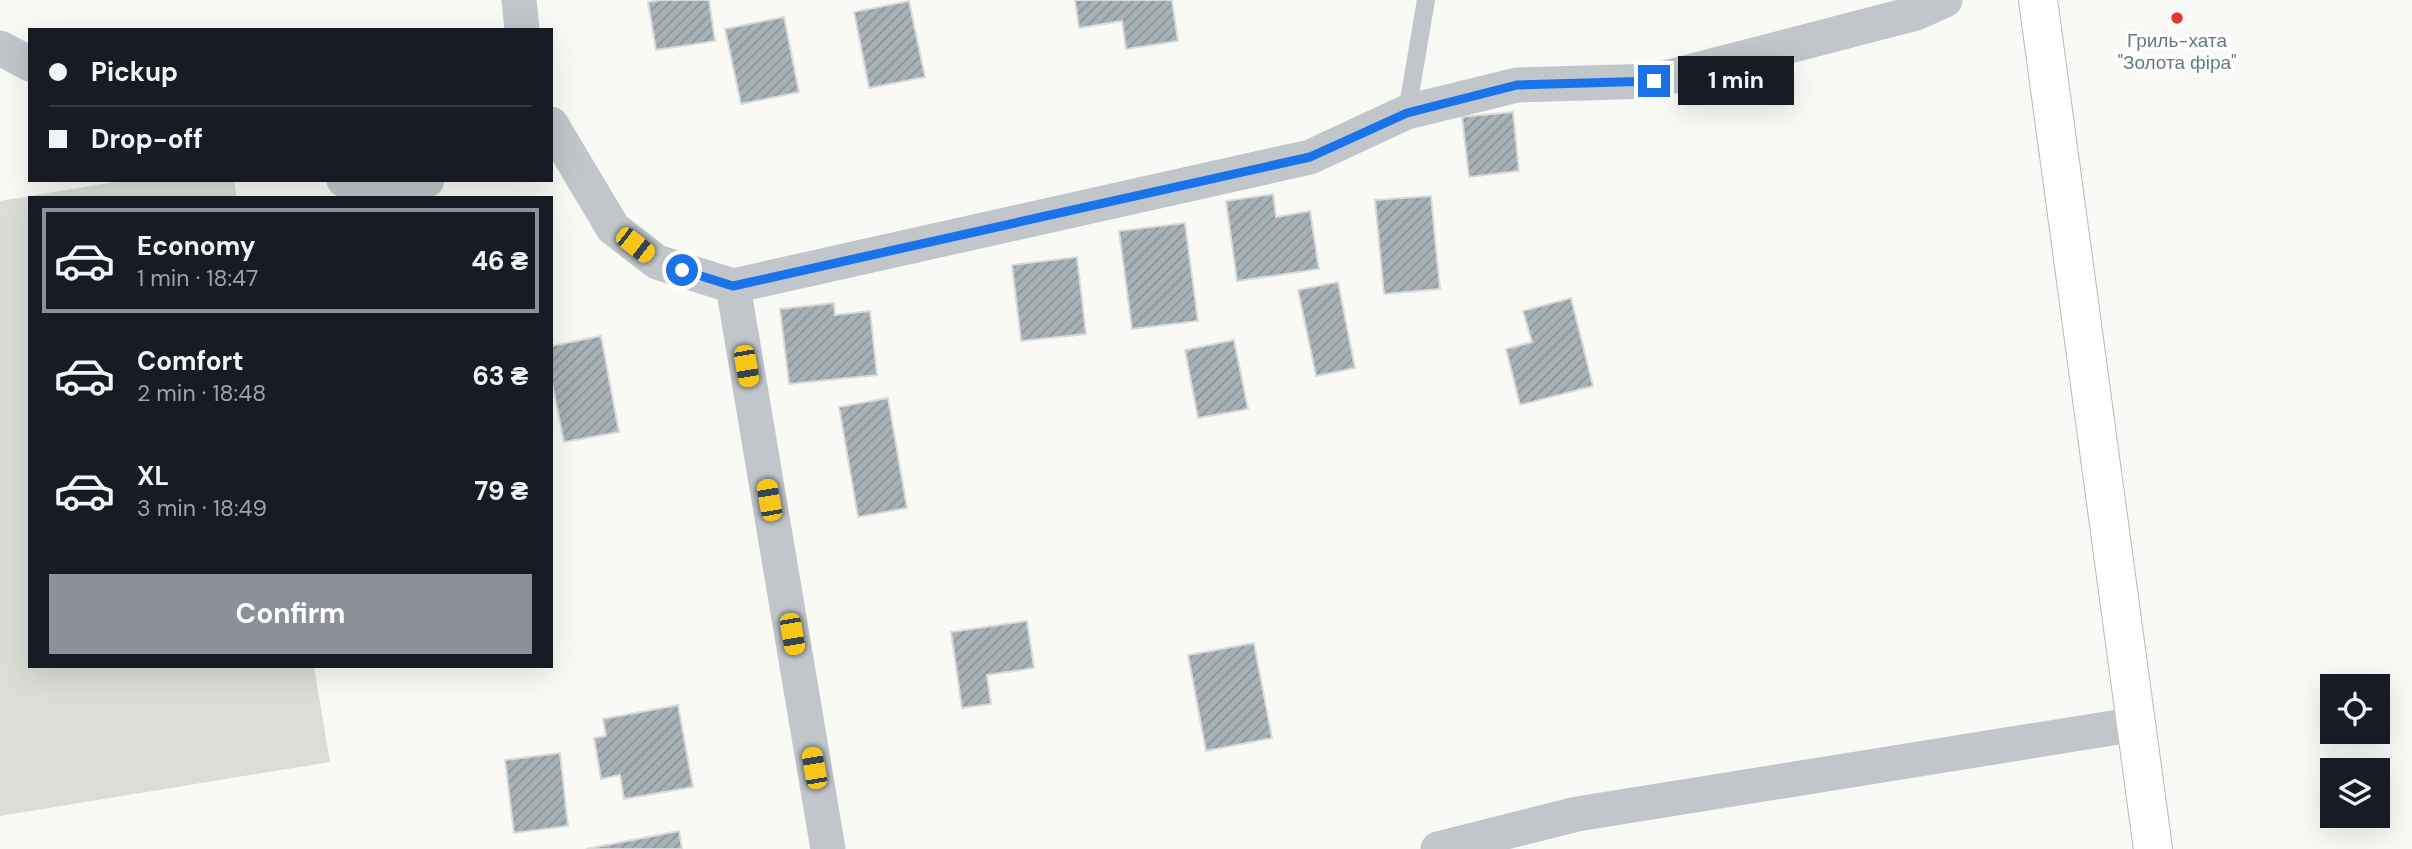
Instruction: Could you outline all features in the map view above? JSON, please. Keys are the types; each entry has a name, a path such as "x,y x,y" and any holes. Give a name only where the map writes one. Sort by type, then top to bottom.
{"main road":[{"path":"2038,0 2152,849"}],"street":[{"path":"519,0 522,28"},
{"path":"555,136 613,228 657,262 733,286 1310,157 1407,113 1517,85 1654,81 1916,13 1945,0"},
{"path":"0,48 28,63"},
{"path":"348,182 362,188 422,182"},
{"path":"733,286 828,849"},
{"path":"1438,849 1577,814 2137,724"}],"lane":[{"path":"1407,113 1426,0"}],"shaded area":[{"path":"114,182 234,182 237,196 30,196"},
{"path":"28,196 28,668 314,668 330,762 0,816 0,201"}],"building":[{"path":"709,0 715,41 656,50 648,2"},
{"path":"1075,0 1172,0 1178,41 1126,49 1122,21 1079,28"},
{"path":"909,1 925,77 869,88 854,12"},
{"path":"784,17 799,92 741,104 725,29"},
{"path":"1513,112 1519,171 1469,177 1462,117"},
{"path":"1273,194 1276,217 1310,211 1319,269 1237,281 1226,201"},
{"path":"1431,196 1440,289 1384,294 1375,200"},
{"path":"1185,223 1198,321 1132,329 1119,231"},
{"path":"1077,257 1086,334 1021,341 1012,265"},
{"path":"1338,282 1355,368 1316,376 1298,290"},
{"path":"1571,298 1593,386 1520,405 1506,349 1532,342 1523,311"},
{"path":"834,303 835,315 870,311 877,375 789,384 780,309"},
{"path":"601,336 619,432 564,442 553,388 553,346"},
{"path":"1234,340 1248,409 1198,418 1185,350"},
{"path":"888,398 907,508 858,517 839,407"},
{"path":"1027,621 1034,668 987,675 991,704 962,708 951,632"},
{"path":"1254,643 1272,738 1206,751 1188,655"},
{"path":"678,705 693,787 624,799 620,775 601,779 594,738 606,736 603,719"},
{"path":"560,753 568,826 514,833 505,760"},
{"path":"679,831 682,849 586,849"}],"place":[{"name":"Гриль-хата \"Золота фіра\"","path":"2177,18"}],"route":[{"path":"682,270 733,286 1310,157 1407,113 1517,85 1654,81"}]}
